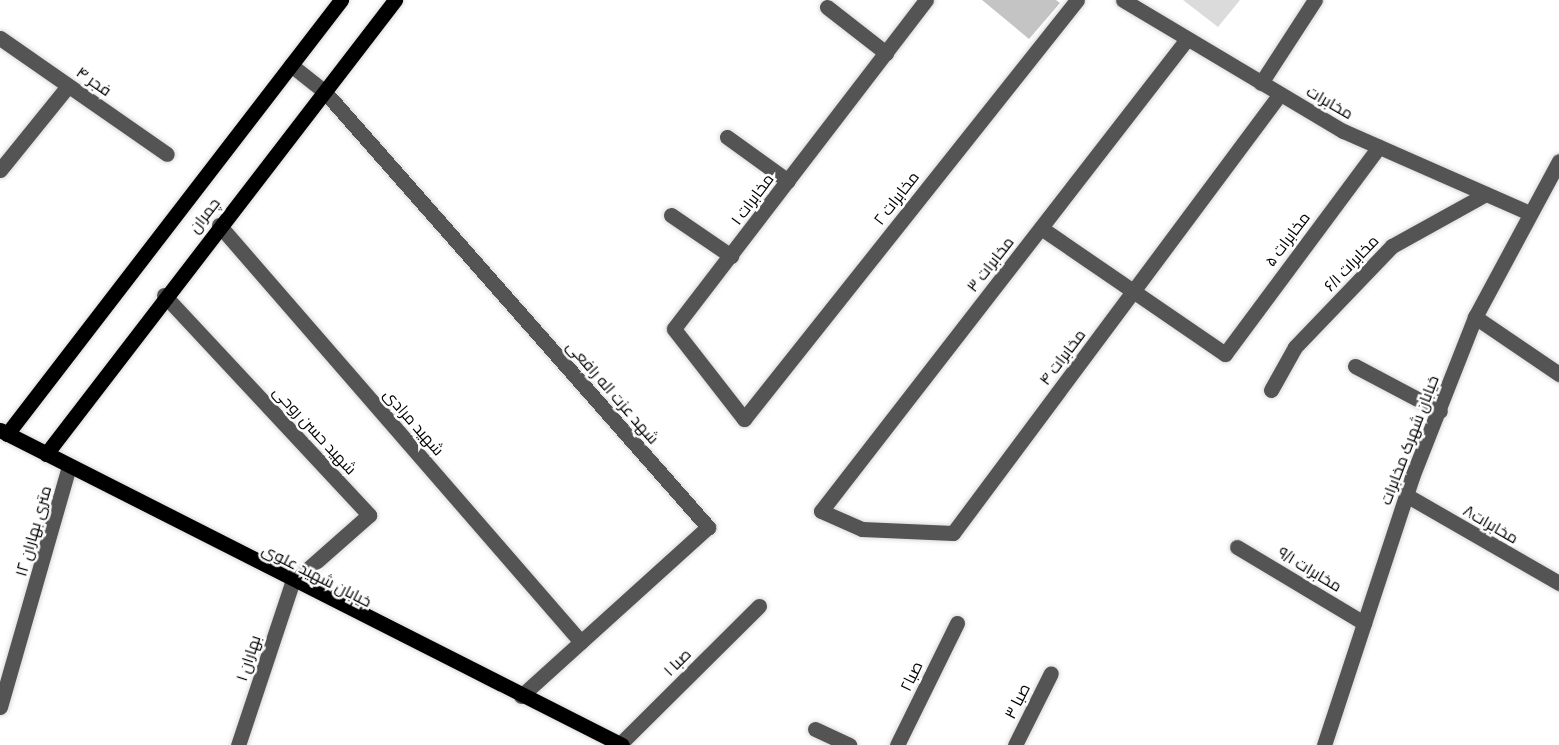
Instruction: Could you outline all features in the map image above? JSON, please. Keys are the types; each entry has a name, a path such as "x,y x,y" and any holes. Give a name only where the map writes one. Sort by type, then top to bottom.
{"main road":[{"name":"چمران","path":"3,432 341,0"},
{"name":"چمران","path":"46,454 164,295 325,92 392,1"},
{"name":"خیابان شهید علوی","path":"3,432 292,583 621,745"}],"street":[{"name":"مخابرات ۱","path":"744,419 674,329 926,0"},
{"name":"مخابرات ۲","path":"744,419 1077,0"},
{"name":"مخابرات","path":"1123,0 1280,94 1379,147 1530,213"},
{"path":"1261,83 1315,0"},
{"path":"827,7 886,53"},
{"name":"فجر ۴","path":"0,38 167,154"},
{"name":"مخابرات ۳","path":"821,511 1187,39"},
{"path":"291,65 325,92"},
{"path":"0,170 68,86"},
{"name":"شهد عزت اله رافعی","path":"325,92 708,527 521,696"},
{"name":"مخابرات ۴","path":"821,511 862,529 953,533 1280,94"},
{"path":"727,138 788,181"},
{"name":"مخابرات ۵","path":"1134,291 1225,354 1379,147"},
{"name":"خیابان شهرک مخابرات","path":"1324,745 1406,495 1475,316 1559,161"},
{"name":"مخابرات ۶/۱","path":"1271,390 1295,347 1392,246 1486,194"},
{"path":"671,215 730,256"},
{"name":"شهید مرادی","path":"219,225 581,642"},
{"path":"1041,228 1134,291"},
{"name":"شهید حسن روحی","path":"164,295 369,515 292,583"},
{"path":"1475,316 1559,374"},
{"path":"1355,366 1440,411"},
{"name":"۱۲ متری بهاران","path":"0,707 69,467"},
{"name":"مخابرات۸","path":"1406,495 1559,583"},
{"name":"مخابرات ۹/۱","path":"1237,547 1364,623"},
{"name":"بهاران ۱","path":"238,745 292,583"},
{"name":"صبا ۱","path":"621,745 759,606"},
{"name":"صبا۲","path":"897,745 957,623"},
{"name":"صبا ۳","path":"1015,745 1051,673"},
{"path":"815,729 849,745"}],"shaded area":[{"path":"1183,0 1240,0 1218,27"}],"building":[{"path":"982,0 1056,0 1060,3 1029,39"}]}
